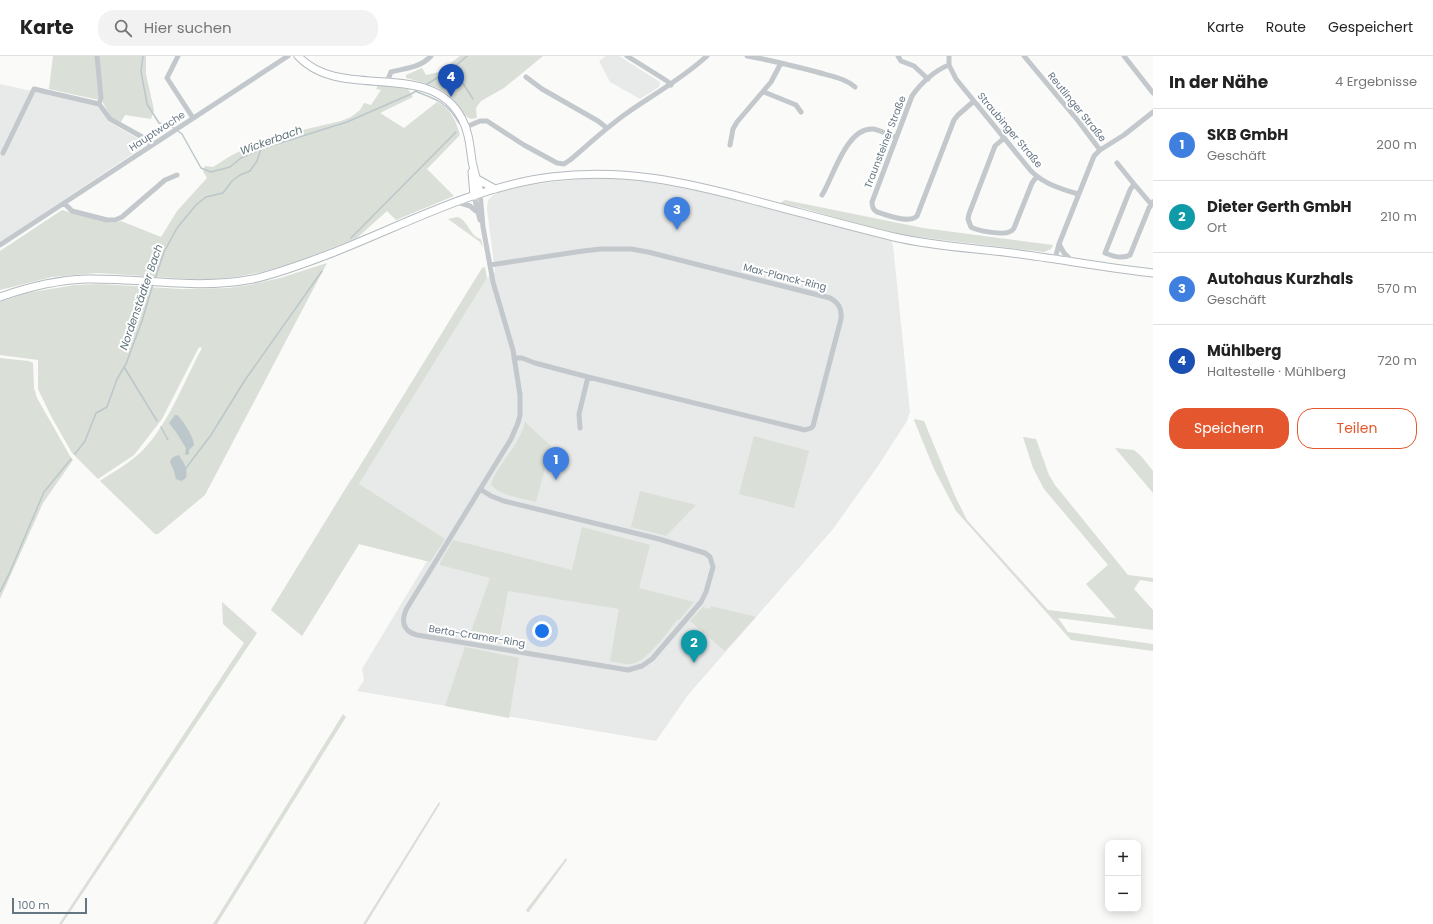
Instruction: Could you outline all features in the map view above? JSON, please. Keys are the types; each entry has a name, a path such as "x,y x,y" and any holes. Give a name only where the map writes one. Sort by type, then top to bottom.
{"main road":[{"path":"299,57 318,70 331,76 414,86 430,90 443,97 454,107 466,126 477,179 477,194"},
{"path":"473,162 472,178 477,194"},
{"path":"0,297 41,285 69,280 101,279 192,285 216,284 270,275 303,265 477,194 530,180 574,175 621,174 655,178 708,188 906,240 1153,273"},
{"path":"477,179 495,189"}],"street":[{"path":"97,56 101,98 99,104"},
{"path":"178,56 167,78 193,118"},
{"name":"Hauptwache","path":"0,245 288,56"},
{"path":"388,82 391,72 416,67 425,62 431,56"},
{"path":"627,56 668,81 671,85"},
{"path":"466,126 480,121 489,122 524,145 561,164 570,160 628,112 671,85 694,68 706,56"},
{"path":"747,56 781,62 846,81 855,87"},
{"path":"898,56 901,61 914,66 928,79"},
{"path":"949,56 949,65"},
{"name":"Reutlinger Straße","path":"1024,56 1079,122 1100,150"},
{"path":"1124,56 1153,93"},
{"path":"730,145 736,122 764,92 776,76 781,62"},
{"name":"Traunsteiner Straße","path":"949,65 942,67 917,88 912,96 872,205 877,212 910,220 917,216 954,120 958,114 974,101"},
{"name":"Straubinger Straße","path":"949,65 956,78 974,101 1037,176 1050,184 1078,194"},
{"path":"526,77 607,128"},
{"path":"3,153 34,89 99,104 110,119 144,138 152,146"},
{"path":"764,92 796,105 801,112"},
{"path":"1055,259 1059,244 1091,160 1100,150 1124,135 1153,112"},
{"path":"822,195 841,155 856,135 865,130 873,129 896,137"},
{"path":"1004,138 995,146 969,214 968,219 971,226 978,230 1005,233 1012,231 1032,184 1037,176"},
{"path":"1117,163 1152,203 1130,255 1127,257 1113,256 1105,253 1130,190 1134,184"},
{"path":"64,203 72,211 107,220 115,220 122,216 165,180 177,175"},
{"path":"477,194 478,212 483,227"},
{"path":"477,194 497,300 514,358"},
{"path":"456,202 470,206 478,212"},
{"path":"1059,244 1064,253 1073,262"},
{"name":"Max-Planck-Ring","path":"490,265 601,249 642,251 830,298 835,300 841,309 841,319 813,426 809,430 801,430 588,377 535,363 522,358 514,358"},
{"name":"Berta-Cramer-Ring","path":"480,489 491,496 504,501 659,539 705,552 710,557 712,567 703,598 652,659 642,666 628,670 430,637 410,632 406,628 403,622 404,614 407,608 480,489 511,439 518,423 520,402 514,358"},
{"path":"580,428 579,414 588,377"}],"shaded area":[{"path":"53,56 95,56 99,100 49,89"},
{"path":"99,56 146,56 146,74 154,110 151,119 125,115 121,122 111,117 103,103"},
{"path":"460,56 543,56 504,88 481,101 476,108 477,118 471,119 463,113 452,98 442,90 406,78 406,75 422,68 426,75 439,72"},
{"path":"606,56 619,56 660,82 659,87 640,99 610,82 599,61"},
{"path":"0,84 96,105 109,122 141,140 146,145 0,242"},
{"path":"378,85 408,89 413,97 380,113 404,128 437,102 446,108 452,116 460,135 427,169 454,196 396,220 387,211 357,238 291,264 262,272 235,277 204,280 98,273 52,277 0,290 0,251 62,210 112,223 121,221 161,237 177,211 207,178 203,171 205,166 213,167 232,155 251,146 294,132 341,121 351,117 360,110 364,103 371,105 381,90 376,89"},
{"path":"602,178 645,181 708,193 891,241 893,245 910,412 907,421 878,466 833,529 688,695 656,741 357,691 364,680 362,669 427,561 359,544 302,636 271,610 351,479 359,484 487,278 495,272 487,209 488,200 499,192 528,185"},
{"path":"785,200 923,228 1053,245 1051,249 1044,252 910,236 881,231 780,203"},
{"path":"457,217 461,218 474,235 481,239 483,248 480,242 448,219"},
{"path":"327,263 205,495 158,534 155,534 100,481 132,459 152,440 161,428 202,348 199,347 162,419 134,455 98,479 72,453 51,416 38,389 38,360 0,355 0,302 26,293 75,285 101,284 181,289 228,288 280,278"},
{"path":"485,267 487,278 359,484 445,539 430,562 359,544 302,636 271,610 482,268"},
{"path":"0,358 29,361 33,363 34,388 37,398 73,460 43,503 0,599"},
{"path":"175,415 179,417 185,425 194,442 194,445 189,450 189,454 186,455 186,448 169,423"},
{"path":"914,420 924,421 955,496 967,520 1048,610 1116,618 1086,584 1108,565 1044,489 1033,468 1023,437 1036,439 1049,475 1055,485 1128,575 1153,578 1153,582 1140,580 1134,589 1153,610 1153,630 1058,618 1068,632 1153,644 1153,651 1071,640 956,511 934,469"},
{"path":"525,422 551,446 536,502 505,494 494,488 491,484 514,447"},
{"path":"754,436 809,451 794,508 739,494"},
{"path":"1115,448 1134,450 1141,456 1153,471 1153,493"},
{"path":"179,455 186,471 186,478 181,481 176,479 170,462 173,457"},
{"path":"640,491 696,505 666,536 631,527"},
{"path":"582,527 650,545 639,588 694,602 649,653 636,663 629,664 610,661 619,609 508,591 498,644 470,639 469,637 490,578 440,565 453,540 572,570"},
{"path":"222,602 257,633 62,924 59,924 244,643 223,624"},
{"path":"711,606 756,617 725,651 690,621 703,607 710,609"},
{"path":"465,647 519,658 509,718 445,706"},
{"path":"343,714 346,717 217,924 213,924"},
{"path":"439,802 440,804 366,924 363,924"},
{"path":"566,858 567,860 528,913 526,910"}],"waterway":[{"name":"Wickerbach","path":"143,56 141,71 147,104 159,123 171,126 175,129"},
{"name":"Wickerbach","path":"424,86 453,68 467,56"},
{"path":"453,68 473,99"},
{"name":"Wickerbach","path":"178,131 182,134 201,168 211,172 230,167 241,158 261,149 347,122 418,90"},
{"path":"417,92 441,103 451,111 459,123"},
{"path":"351,238 456,132"},
{"name":"Nordenstädter Bach","path":"155,279 164,252 177,228 196,205 206,197 223,193 232,181 240,175 250,171 257,161 261,149"},
{"path":"186,468 211,435 245,380 322,271"},
{"name":"Nordenstädter Bach","path":"75,454 85,441 96,413 107,407 117,379 126,364 142,321 153,284"},
{"path":"124,367 157,421"},
{"path":"161,427 168,440"},
{"name":"Nordenstädter Bach","path":"0,592 44,492 71,459"}],"place":[{"name":"Mühlberg","path":"451,97"},
{"name":"Autohaus Kurzhals","path":"677,230"},
{"name":"SKB GmbH","path":"556,480"},
{"name":"Dieter Gerth GmbH","path":"694,663"}]}
